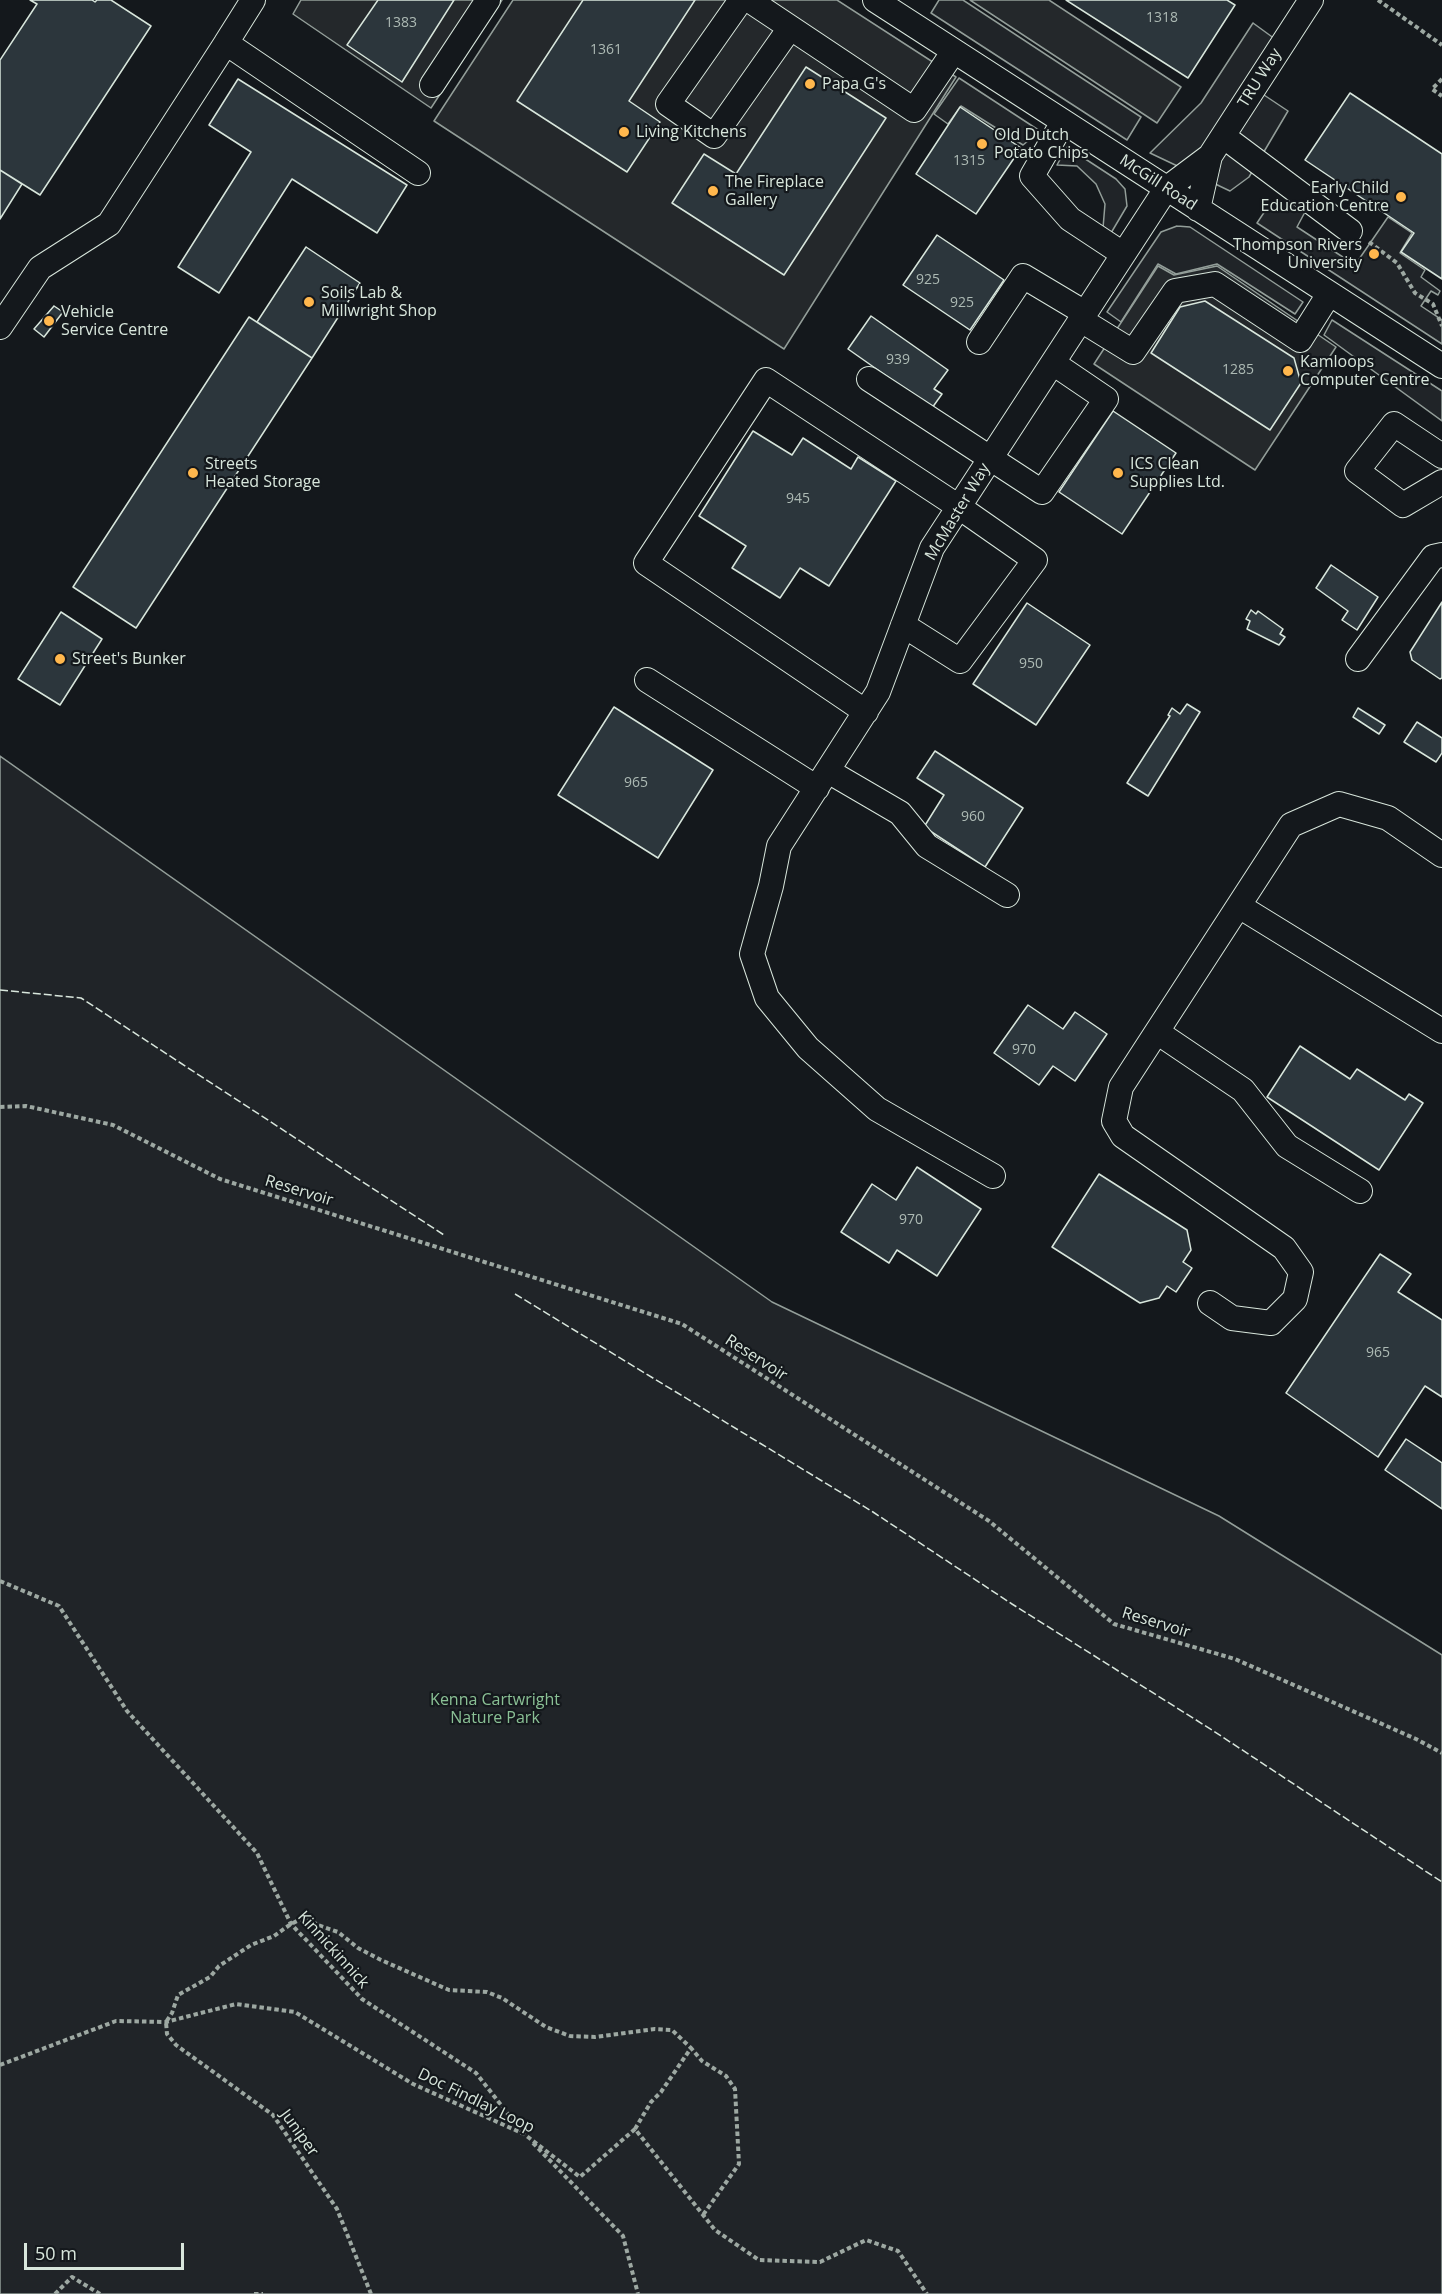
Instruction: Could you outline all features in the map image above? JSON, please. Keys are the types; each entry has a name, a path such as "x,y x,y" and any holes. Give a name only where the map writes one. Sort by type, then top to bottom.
{"street":[{"path":"0,327 40,268 110,224 253,0"},
{"path":"432,85 488,0"},
{"path":"741,0 668,104 714,136 790,28"},
{"name":"McGill Road","path":"875,0 1442,366"},
{"name":"TRU Way","path":"1217,146 1311,0"},
{"path":"762,4 790,28 914,110 954,51"},
{"path":"226,43 418,173"},
{"path":"1063,122 1032,176 1070,219 1124,254"},
{"path":"1166,189 1217,146"},
{"path":"1198,209 1217,146"},
{"path":"1217,146 1359,237"},
{"name":"McMaster Way","path":"993,1176 877,1109 808,1048 766,998 752,954 771,886 779,846 878,692 932,548 1166,189"},
{"path":"979,342 1023,276 1134,352 1174,291 1215,284 1300,340 1329,294"},
{"path":"870,379 1042,492 1106,399 1053,363"},
{"path":"866,712 646,563 766,380 1035,560 960,661 903,625"},
{"path":"1442,456 1394,424 1357,471 1403,505 1442,482"},
{"path":"1358,659 1433,557 1442,555"},
{"path":"646,680 822,779 900,813 927,846 1007,895"},
{"path":"1210,1303 1232,1318 1271,1323 1295,1299 1301,1272 1284,1248 1123,1136 1114,1120 1121,1087 1291,825 1338,804 1388,818 1442,855"},
{"path":"1239,906 1442,1031"},
{"path":"1157,1032 1243,1090 1287,1146 1360,1191"}],"path":[{"path":"1378,0 1442,45"},
{"path":"1442,79 1432,89 1442,96"},
{"path":"1359,237 1397,263 1415,293 1433,304 1442,326"},
{"name":"Reservoir","path":"0,1107 26,1106 113,1125 220,1179 682,1324 989,1521 1114,1624 1235,1659 1416,1739 1442,1753"},
{"name":"Kinnickinnick","path":"0,1581 59,1606 127,1711 257,1853 291,1924 362,1999 476,2073 524,2134 623,2236 638,2294"},
{"path":"166,2022 172,2013 178,1995 210,1977 219,1966 251,1945 274,1936 305,1917 318,1925 338,1932 358,1948 381,1960 449,1990 487,1992 502,1998 546,2027 570,2036 594,2037 655,2029 672,2030 702,2061 726,2076 735,2090 739,2164 703,2215"},
{"name":"Doc Findlay Loop","path":"0,2065 116,2021 166,2022 236,2004 295,2012 413,2084 524,2134 580,2177 635,2129"},
{"name":"Juniper","path":"166,2022 166,2034 176,2045 273,2115 337,2209 371,2294"},
{"path":"691,2048 661,2092 651,2102 635,2129 715,2230 759,2260 820,2262 866,2240 898,2251 927,2294"},
{"path":"55,2294 72,2277 100,2294"},
{"path":"254,2294 263,2294"}],"green space":[{"path":"939,0 963,0 1141,117 1127,140 931,13"},
{"path":"1253,23 1275,39 1246,83 1288,111 1249,177 1230,191 1150,153 1201,103"},
{"path":"959,78 1040,131 1023,145 961,106 948,124 934,114"},
{"path":"1067,147 1116,179 1125,189 1127,206 1111,233 1103,228 1105,204 1096,184 1077,166 1057,165"},
{"path":"1295,205 1305,212 1297,227 1355,265 1388,217 1412,233 1400,253 1425,270 1421,277 1440,291 1438,295 1431,291 1421,306 1442,320 1442,344 1257,223 1265,211"},
{"path":"1177,226 1190,227 1303,302 1295,314 1217,264 1176,274 1158,264 1121,322 1107,312 1161,232"},
{"path":"1332,320 1442,391 1442,421 1324,335"},
{"name":"Kenna Cartwright Nature Park","path":"0,756 772,1302 1219,1516 1442,1655 1442,2294 0,2294"}],"shaded area":[{"path":"301,0 502,0 431,108 293,14"},
{"path":"513,0 837,0 956,77 784,349 434,121"},
{"path":"970,0 1049,0 1181,87 1157,123"},
{"path":"1158,266 1174,275 1217,266 1336,347 1255,470 1094,364"}],"building":[{"path":"30,0 92,0 95,2 111,0 151,26 40,195 0,170 0,60 37,4"},
{"path":"378,0 454,0 402,82 347,45"},
{"path":"583,0 695,0 629,101 660,122 627,172 517,101"},
{"path":"1066,0 1227,0 1235,5 1188,78"},
{"path":"806,67 886,118 784,275 672,203 704,154 736,174"},
{"path":"238,79 407,185 377,233 292,179 219,293 178,267 251,152 209,125"},
{"name":"Early Child Education Centre","path":"1350,93 1442,154 1442,279 1401,252 1414,233 1305,160"},
{"path":"960,107 1021,148 976,214 916,174"},
{"path":"0,170 22,184 0,219"},
{"path":"937,235 1004,280 970,330 903,285"},
{"name":"Soils Lab & Millwright Shop","path":"306,247 360,283 312,358 257,322"},
{"path":"1205,301 1294,358 1301,383 1270,430 1151,353 1180,307"},
{"name":"Vehicle Service Centre","path":"54,306 63,312 44,337 34,329"},
{"path":"871,316 948,370 934,389 942,394 932,408 848,349"},
{"name":"Streets Heated Storage","path":"249,317 312,358 136,628 73,587"},
{"name":"ICS Clean Supplies Ltd.","path":"1113,411 1176,453 1122,534 1059,492"},
{"path":"753,431 792,455 803,438 851,469 858,457 896,481 829,586 800,568 780,598 732,568 746,546 699,516"},
{"path":"1331,565 1378,597 1357,630 1342,620 1348,611 1316,588"},
{"path":"1442,602 1442,678 1440,679 1412,660 1410,652"},
{"path":"1027,603 1090,645 1036,725 973,684"},
{"path":"1251,610 1256,614 1258,611 1283,629 1280,634 1285,637 1279,645 1247,629 1250,621 1246,619"},
{"name":"Street's Bunker","path":"61,612 102,639 60,705 18,679"},
{"path":"1187,704 1200,712 1148,796 1127,783 1170,716 1168,715 1172,708 1180,714"},
{"path":"614,707 713,770 658,858 558,795"},
{"path":"1358,708 1385,725 1379,734 1353,717"},
{"path":"1417,722 1442,738 1442,753 1436,762 1404,742"},
{"path":"935,751 1023,808 985,867 924,827 944,795 917,778"},
{"path":"1028,1005 1063,1029 1075,1012 1107,1034 1075,1081 1053,1066 1039,1085 994,1053"},
{"path":"1300,1046 1350,1079 1357,1069 1405,1100 1409,1094 1423,1103 1379,1170 1267,1097"},
{"path":"917,1167 981,1209 937,1276 897,1250 889,1263 841,1232 872,1184 896,1200"},
{"path":"1099,1174 1187,1230 1191,1250 1183,1262 1192,1268 1176,1292 1167,1286 1159,1298 1140,1303 1052,1247"},
{"path":"1380,1254 1411,1274 1398,1292 1442,1320 1442,1397 1425,1386 1378,1457 1286,1393"},
{"path":"1406,1439 1442,1463 1442,1509 1385,1470"}],"fence":[{"path":"0,990 81,998 444,1235"},
{"path":"515,1294 873,1512 1012,1604 1212,1730 1442,1882"}],"place":[{"name":"Papa G's","path":"810,84"},
{"name":"Living Kitchens","path":"624,132"},
{"name":"Old Dutch Potato Chips","path":"982,144"},
{"name":"The Fireplace Gallery","path":"713,191"},
{"name":"Early Child Education Centre","path":"1401,197"},
{"name":"Thompson Rivers University","path":"1374,254"},
{"name":"Soils Lab & Millwright Shop","path":"309,302"},
{"name":"Vehicle Service Centre","path":"49,321"},
{"name":"Kamloops Computer Centre","path":"1288,371"},
{"name":"Streets Heated Storage","path":"193,473"},
{"name":"ICS Clean Supplies Ltd.","path":"1118,473"},
{"name":"Street's Bunker","path":"60,659"}]}
